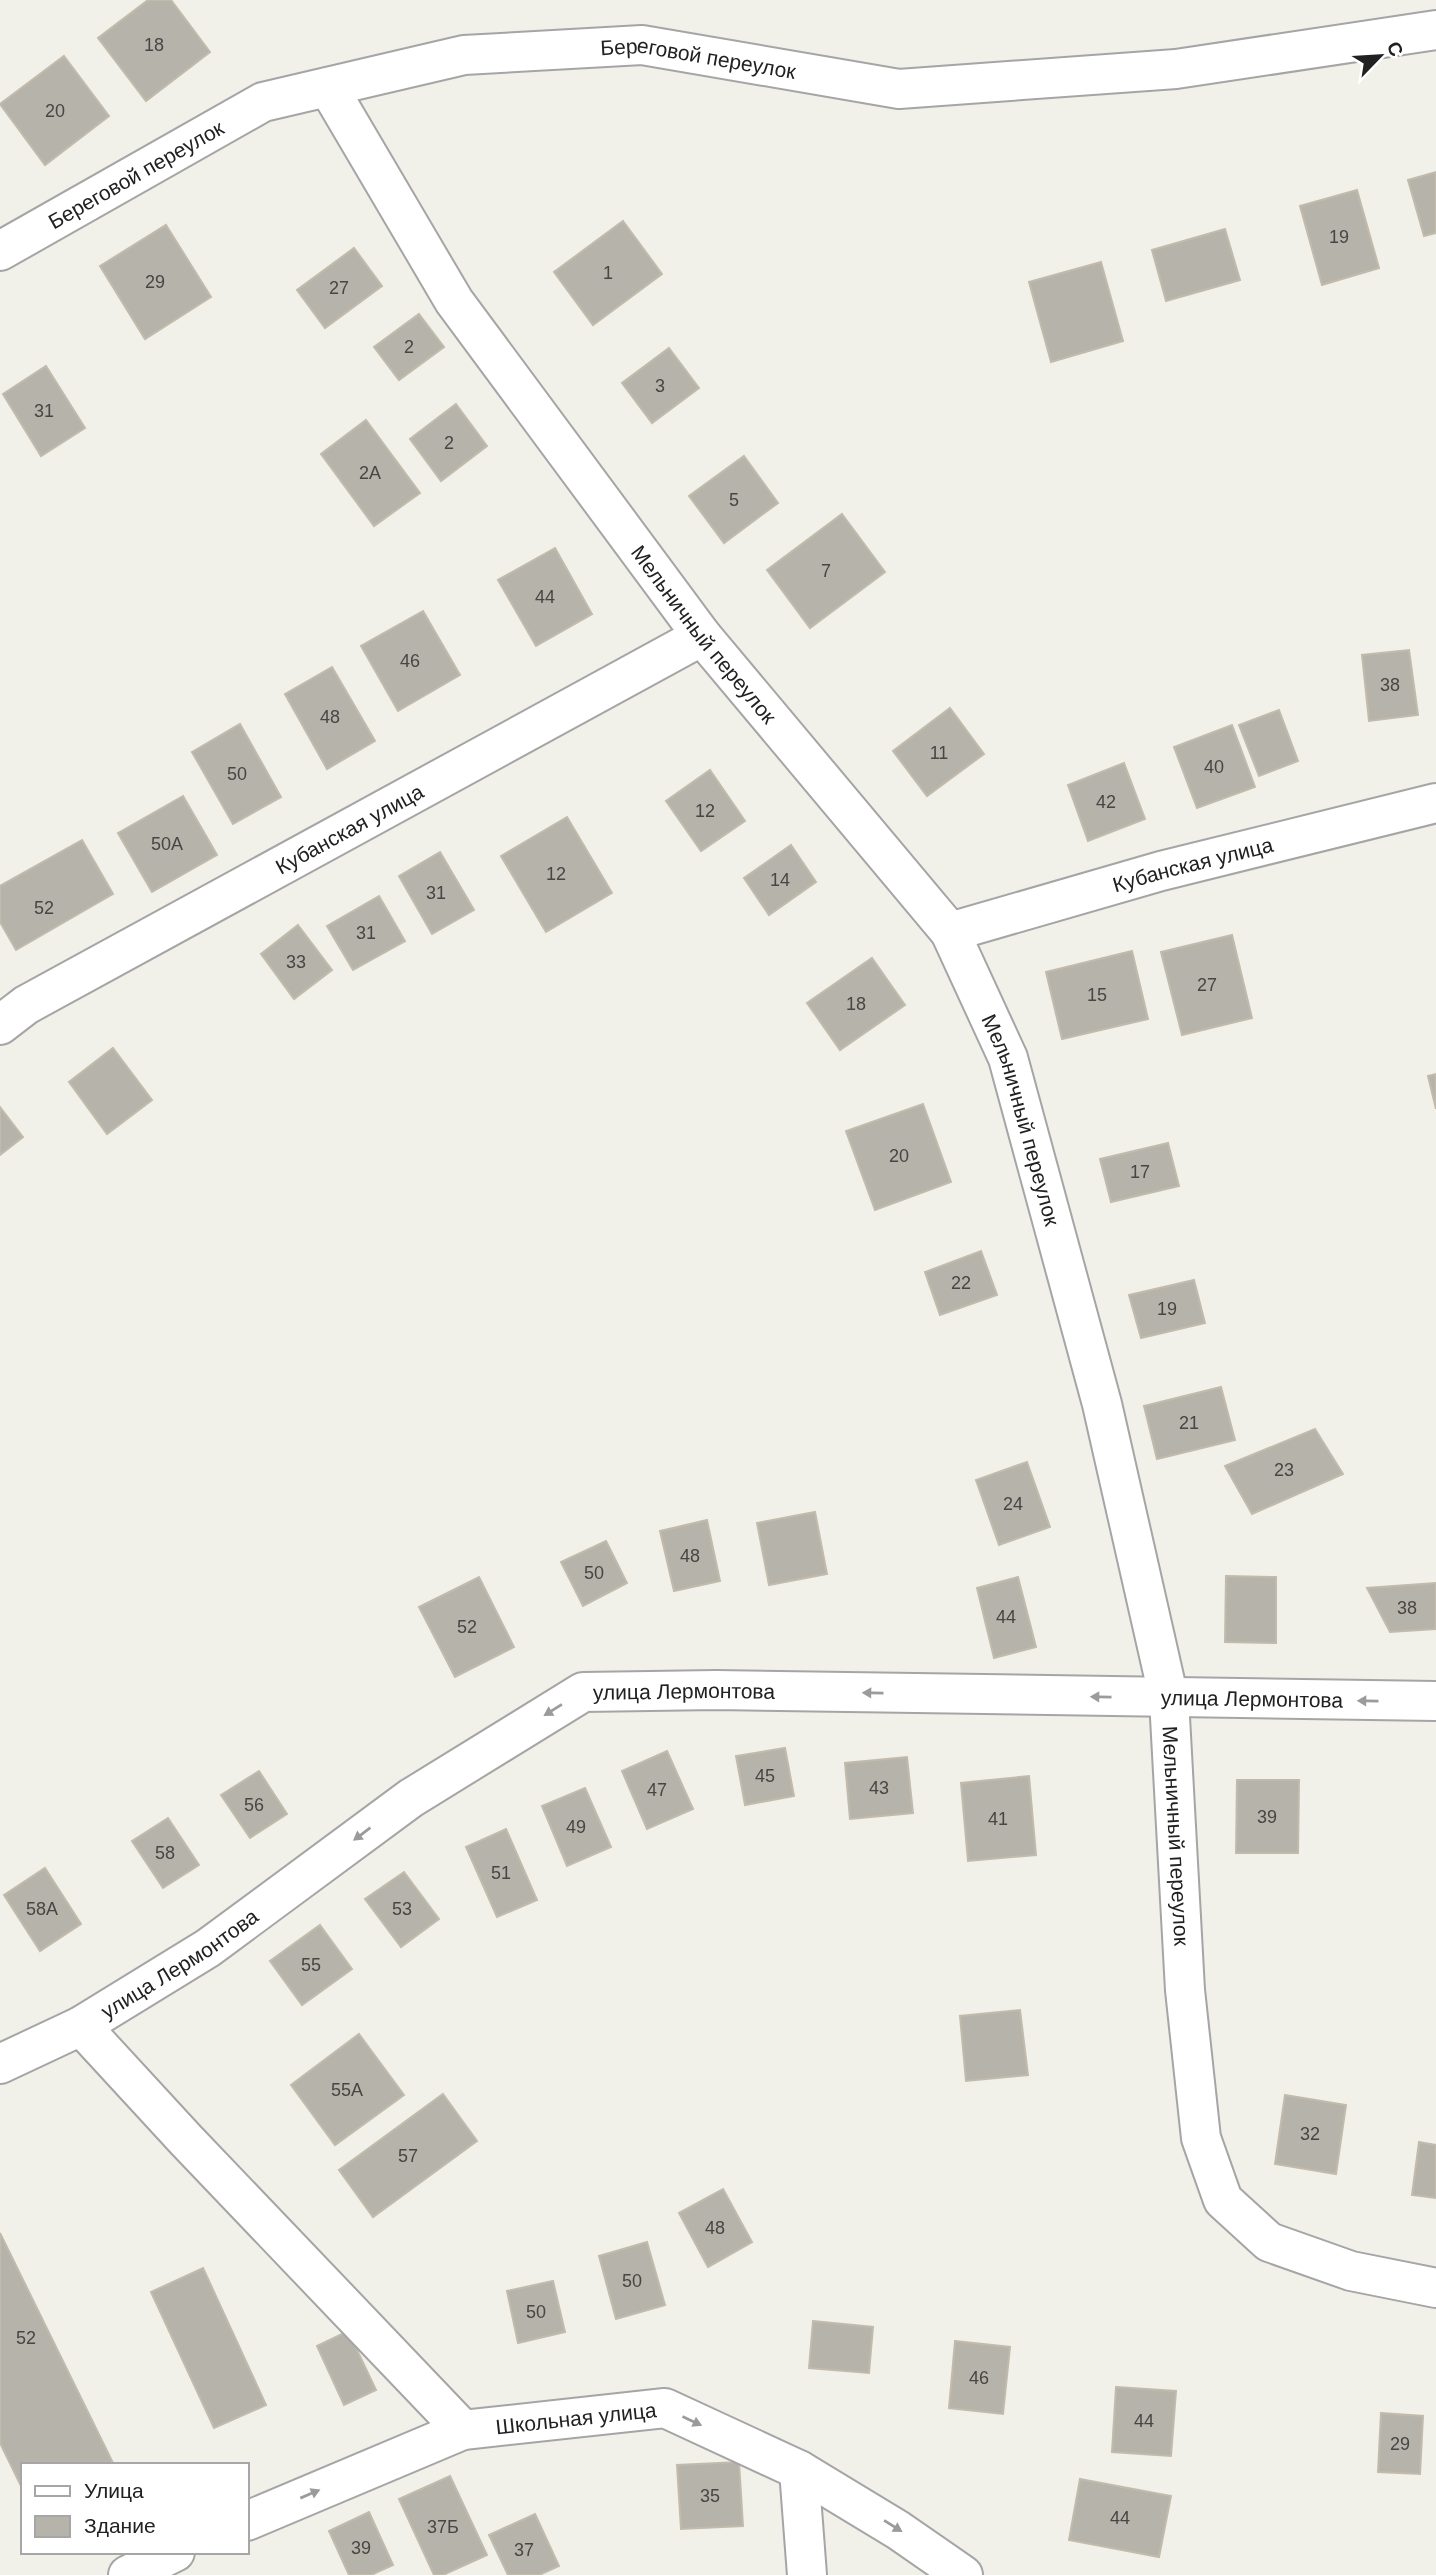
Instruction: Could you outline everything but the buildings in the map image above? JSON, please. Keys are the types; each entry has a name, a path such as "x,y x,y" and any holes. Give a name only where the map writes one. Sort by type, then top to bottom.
{"street":[{"name":"Береговой переулок","path":"0,251 263,102 464,54 642,45 899,89 1176,69 1436,30"},
{"name":"Мельничный переулок","path":"328,87 454,301 702,636 950,932 1008,1058 1102,1405 1169,1699 1185,1990 1201,2138 1223,2200 1269,2242 1351,2270 1436,2288"},
{"name":"Кубанская улица","path":"0,1025 26,1005 702,636"},
{"name":"Кубанская улица","path":"950,932 1161,871 1436,803"},
{"name":"улица Лермонтова","path":"0,2064 81,2026 208,1948 411,1798 583,1692 716,1690 1436,1701"},
{"path":"81,2026 463,2430"},
{"name":"Школьная улица","path":"248,2521 463,2430 664,2408 799,2470 898,2530 963,2575"},
{"path":"799,2470 807,2575"},
{"path":"128,2575 172,2554"}]}
